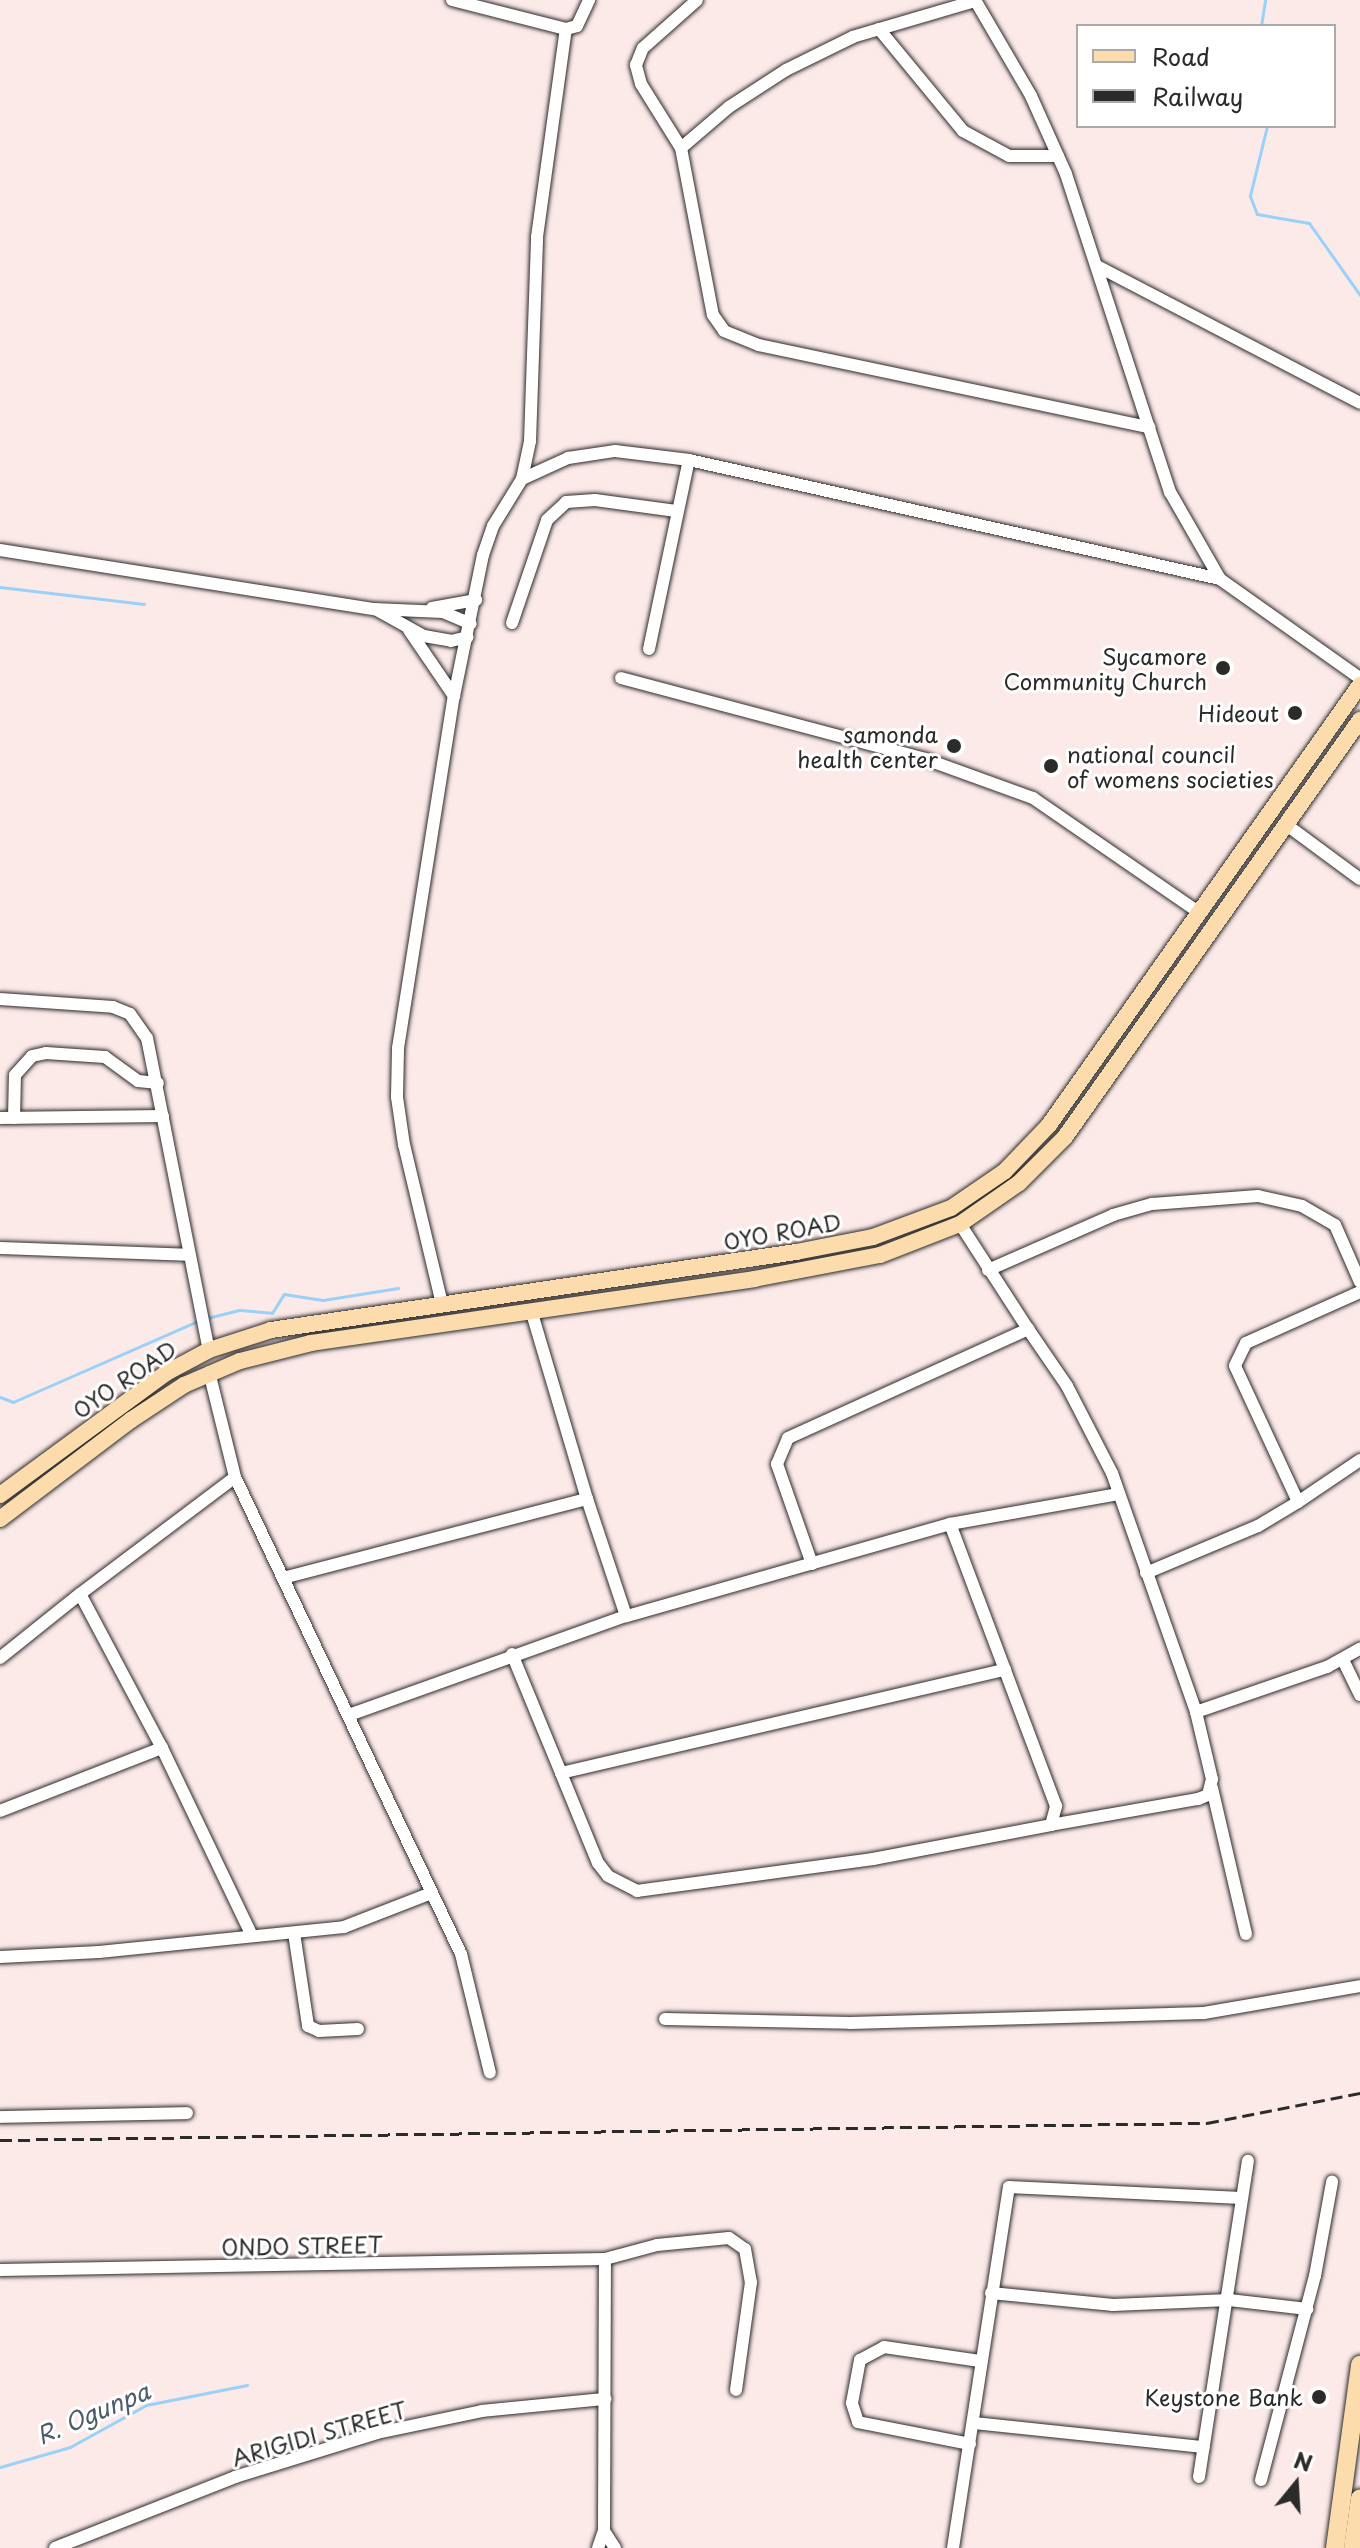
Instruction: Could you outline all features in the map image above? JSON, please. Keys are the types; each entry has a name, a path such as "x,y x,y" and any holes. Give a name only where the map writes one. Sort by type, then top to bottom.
{"highway":[{"path":"1335,2548 1353,2460 1360,2365"},
{"path":"1353,2548 1360,2498"}],"main road":[{"name":"OYO ROAD","path":"0,1495 127,1399 209,1350 271,1330 796,1252 886,1233 951,1208 1005,1171 1049,1125 1360,685"},
{"name":"OYO ROAD","path":"0,1519 131,1420 209,1372 300,1345 880,1255 960,1224 1019,1183 1065,1137 1288,826 1360,720"}],"street":[{"path":"452,0 566,29 577,26 589,0"},
{"path":"697,0 643,48 636,65 641,84 681,148 713,315 724,331 759,345 1149,427"},
{"path":"681,148 729,107 786,70 879,29 975,1 1031,96 1058,156 1099,267 1170,492 1220,579"},
{"path":"442,1304 397,1097 398,1048 454,696 493,526 522,479 530,441 537,237 566,29"},
{"path":"879,29 948,116 976,141 1009,156 1058,156"},
{"path":"1099,267 1360,403"},
{"path":"522,479 568,458 615,451 689,460 1220,579 1360,678"},
{"path":"649,649 689,460"},
{"path":"512,623 547,520 566,502 595,500 676,511"},
{"path":"0,550 374,609 457,615 469,631"},
{"path":"421,611 476,600"},
{"path":"374,609 409,630 451,641 469,631"},
{"path":"409,630 454,696"},
{"path":"621,678 925,759 1033,798 1200,913"},
{"path":"1288,826 1360,879"},
{"path":"0,999 77,1001 130,1014 147,1038 209,1350"},
{"path":"14,1118 15,1075 32,1056 46,1053 105,1057 138,1081 158,1083"},
{"path":"0,1118 163,1116"},
{"path":"988,1270 1139,1207 1258,1196 1302,1206 1335,1225 1360,1282"},
{"path":"960,1224 1102,1450 1196,1712 1246,1934"},
{"path":"0,1248 188,1255"},
{"path":"1298,1502 1264,1436 1237,1359 1246,1343 1360,1292"},
{"path":"531,1310 587,1499 626,1616"},
{"path":"812,1564 777,1464 788,1438 1028,1329"},
{"path":"209,1372 235,1477 461,1954 490,2073"},
{"path":"1146,1573 1258,1526 1360,1460"},
{"path":"0,1658 235,1477"},
{"path":"349,1715 512,1654 626,1616 950,1524 1118,1494"},
{"path":"283,1578 587,1499"},
{"path":"950,1524 1056,1806 1051,1825"},
{"path":"80,1594 162,1748 250,1932"},
{"path":"1196,1712 1343,1660 1360,1649"},
{"path":"512,1654 598,1863 608,1876 637,1891 873,1859 1198,1799 1212,1788"},
{"path":"1343,1660 1360,1695"},
{"path":"561,1773 1005,1670"},
{"path":"0,1811 162,1748"},
{"path":"0,1957 99,1952 250,1932 294,1933 344,1927 431,1893"},
{"path":"294,1933 308,2026 319,2031 358,2029"},
{"path":"665,2019 850,2023 1204,2013 1360,1986"},
{"path":"0,2117 187,2113"},
{"path":"1199,2477 1229,2300 1248,2161"},
{"path":"1261,2480 1307,2309 1332,2182"},
{"path":"953,2548 974,2423 1005,2194 1016,2183 1241,2198"},
{"name":"ONDO STREET","path":"0,2270 605,2259 706,2237 729,2238 745,2249 751,2282 736,2390"},
{"path":"598,2548 604,2531 605,2259"},
{"path":"991,2293 1113,2305 1229,2300 1307,2309"},
{"path":"970,2444 858,2422 852,2403 860,2360 884,2347 980,2361"},
{"name":"ARIGIDI STREET","path":"55,2548 235,2477 377,2433 482,2411 605,2399"},
{"path":"974,2423 1204,2447"},
{"path":"604,2531 615,2548"}],"waterway":[{"path":"1261,24 1265,0"},
{"path":"1267,128 1250,196 1257,214 1309,223 1360,295"},
{"path":"0,587 144,604"},
{"path":"207,1318 240,1310 272,1313 284,1294 323,1300 398,1288"},
{"path":"0,1397 13,1402 200,1320"},
{"name":"R. Ogunpa","path":"0,2467 70,2447 146,2405 247,2385"}],"railway":[{"path":"0,2140 1207,2123 1360,2093"}],"place":[{"name":"Sycamore Community Church","path":"1223,668"},
{"name":"Hideout","path":"1295,713"},
{"name":"samonda health center","path":"954,746"},
{"name":"national council of womens societies","path":"1051,766"},
{"name":"Keystone Bank","path":"1319,2397"}]}
